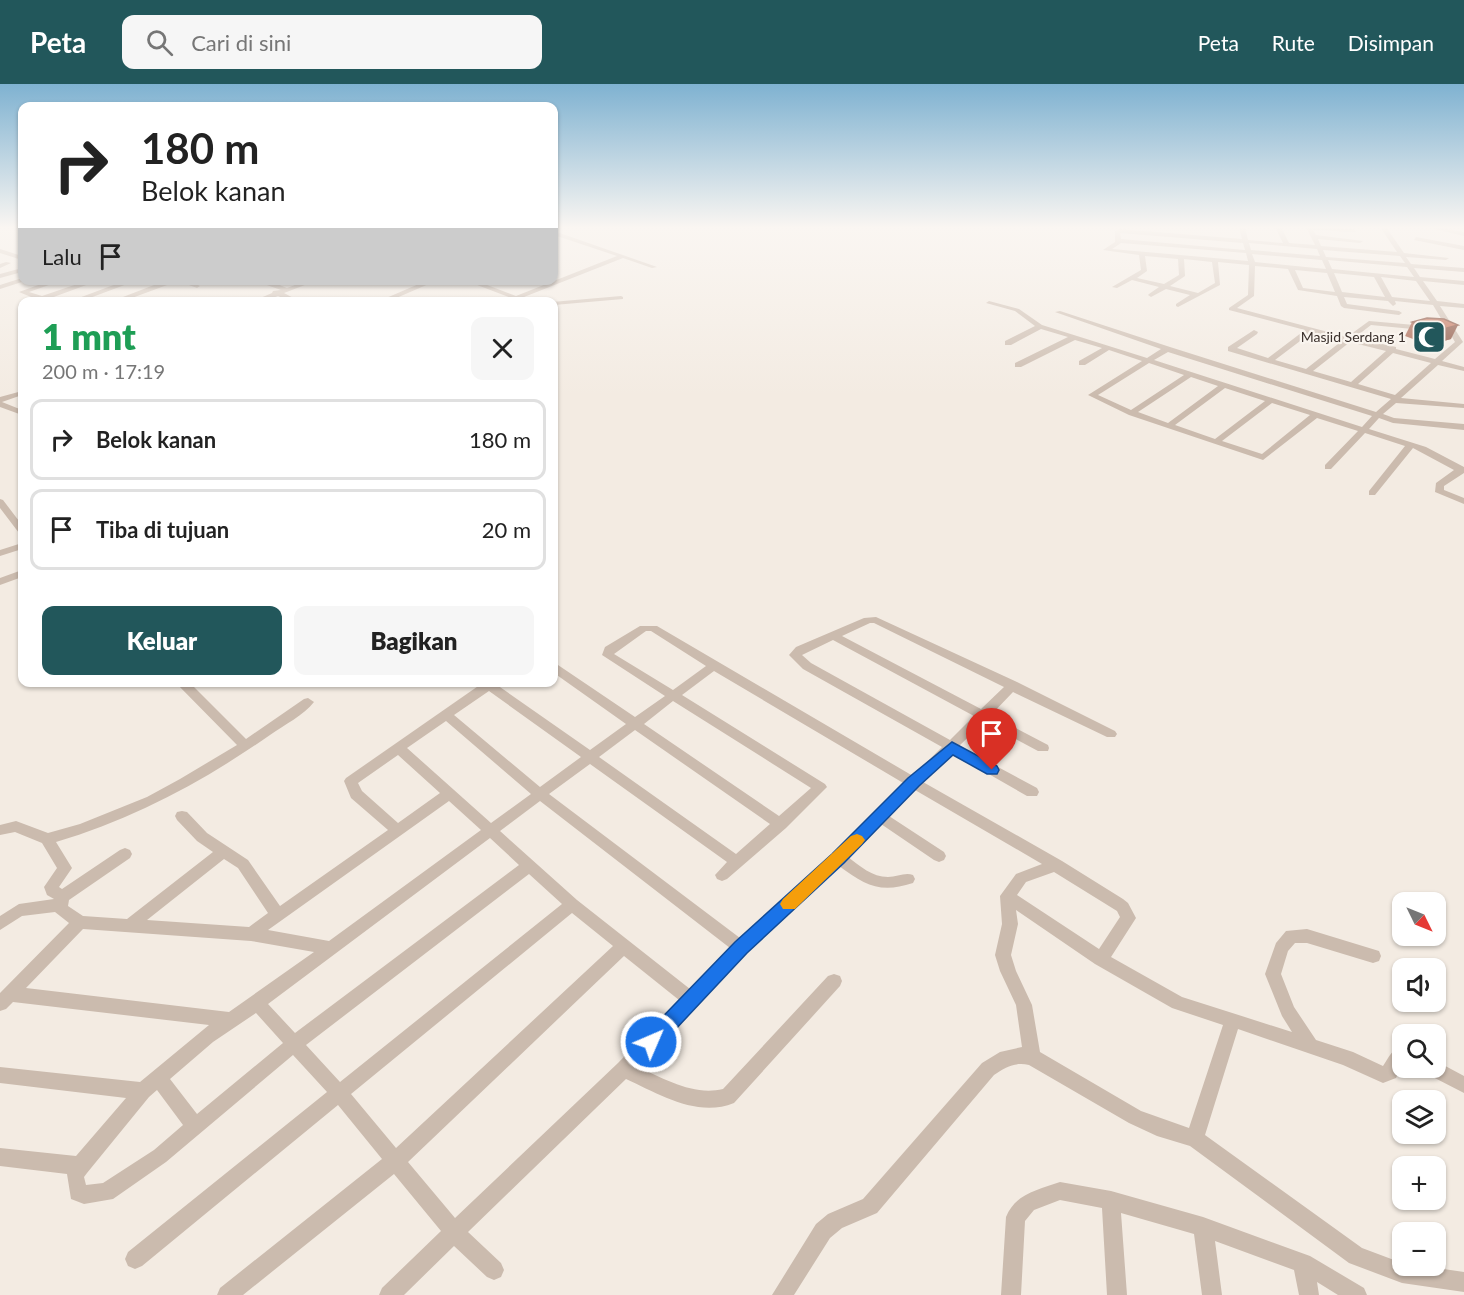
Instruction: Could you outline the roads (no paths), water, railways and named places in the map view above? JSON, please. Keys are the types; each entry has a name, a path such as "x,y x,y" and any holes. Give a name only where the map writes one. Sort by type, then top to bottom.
{"street":[{"path":"1115,287 1121,284"},
{"path":"1151,284 1196,295"},
{"path":"1151,295 1170,284"},
{"path":"1179,306 1218,284"},
{"path":"1251,284 1251,297 1230,308 1464,369"},
{"path":"1299,284 1302,290 1338,295 1464,306"},
{"path":"1334,284 1343,306 1399,313"},
{"path":"1381,284 1409,327"},
{"path":"1328,466 1379,414 1459,342 1423,284"},
{"path":"38,297 22,292 44,285"},
{"path":"44,297 82,285"},
{"path":"108,285 135,294"},
{"path":"85,297 120,285"},
{"path":"128,297 163,285"},
{"path":"273,285 284,289"},
{"path":"264,297 298,285"},
{"path":"392,297 422,285"},
{"path":"481,285 513,297"},
{"path":"519,297 549,285"},
{"path":"275,292 286,297"},
{"path":"558,303 621,298"},
{"path":"989,303 1017,310 1040,326 1073,338 1428,451 1462,470 1439,485 1439,490 1446,496 1464,501"},
{"path":"1058,312 1167,349 1408,423 1464,427"},
{"path":"1307,372 1369,323 1432,329"},
{"path":"1008,343 1040,326"},
{"path":"1268,361 1311,329"},
{"path":"1443,330 1464,332"},
{"path":"1254,332 1231,349 1395,400 1460,405 1464,395"},
{"path":"1018,365 1073,338"},
{"path":"1082,363 1106,349"},
{"path":"1167,349 1092,395 1132,413 1263,457 1315,415"},
{"path":"1352,386 1393,349"},
{"path":"1248,393 1268,380 1283,365"},
{"path":"1132,413 1189,375"},
{"path":"1169,426 1223,386"},
{"path":"0,402 18,395"},
{"path":"1216,442 1270,401"},
{"path":"0,402 18,411"},
{"path":"1372,493 1410,446"},
{"path":"0,502 18,526"},
{"path":"0,553 18,547"},
{"path":"0,582 18,575"},
{"path":"1032,792 796,658 795,655 800,650 868,620 876,620 1111,734"},
{"path":"722,875 825,783 673,697 608,655 609,650 649,627 1057,865 1118,903 1128,918 1101,959"},
{"path":"834,636 1043,748"},
{"path":"529,866 294,1044 160,1156 106,1192 84,1195 78,1192 75,1176 80,1166 143,1091 229,1020 256,1003 713,666"},
{"path":"558,671 781,824"},
{"path":"389,1295 624,1069 692,1001 741,947 838,858 1012,685"},
{"path":"186,687 246,746"},
{"path":"397,830 356,794 351,781 486,687"},
{"path":"495,687 737,862"},
{"path":"47,839 114,817 180,785 246,746 308,702"},
{"path":"445,714 540,794 741,947"},
{"path":"399,748 572,904 692,1001"},
{"path":"250,934 449,794"},
{"path":"182,816 202,837 243,864 277,914"},
{"path":"880,817 939,856"},
{"path":"0,830 16,826 47,839 65,868 51,887 52,891 61,900 62,910 80,922 250,934 329,948"},
{"path":"129,926 224,851"},
{"path":"0,924 19,910 61,900 125,854"},
{"path":"838,858 879,884 888,885 908,879"},
{"path":"1032,1057 1024,1005 1003,955 1010,924 1007,897 1021,878 1057,865"},
{"path":"1007,897 1101,959 1178,1003 1347,1058 1383,1075 1390,1072 1392,1068"},
{"path":"135,1259 572,904"},
{"path":"5,999 80,922"},
{"path":"1311,1047 1288,1011 1272,974 1281,948 1291,936 1307,936 1373,956"},
{"path":"227,1295 395,1161 624,946"},
{"path":"624,1069 696,1099 715,1102 728,1097 834,981"},
{"path":"5,999 229,1020"},
{"path":"256,1003 339,1093 455,1233 494,1270"},
{"path":"1195,1139 1233,1020"},
{"path":"782,1295 823,1231 835,1221 870,1206 988,1069 1006,1058 1020,1055 1032,1057 1135,1117 1157,1127 1195,1139 1356,1256 1402,1273 1464,1282"},
{"path":"0,1075 143,1091"},
{"path":"1446,1075 1464,1085"},
{"path":"159,1078 196,1127"},
{"path":"0,1157 80,1166"},
{"path":"1011,1295 1016,1217 1028,1203 1060,1191 1111,1200 1203,1227 1303,1263 1358,1295"},
{"path":"1111,1200 1117,1295"},
{"path":"1203,1227 1212,1295"},
{"path":"1303,1263 1309,1295"}],"place":[{"name":"Masjid Serdang 1","path":"1429,337"}]}
